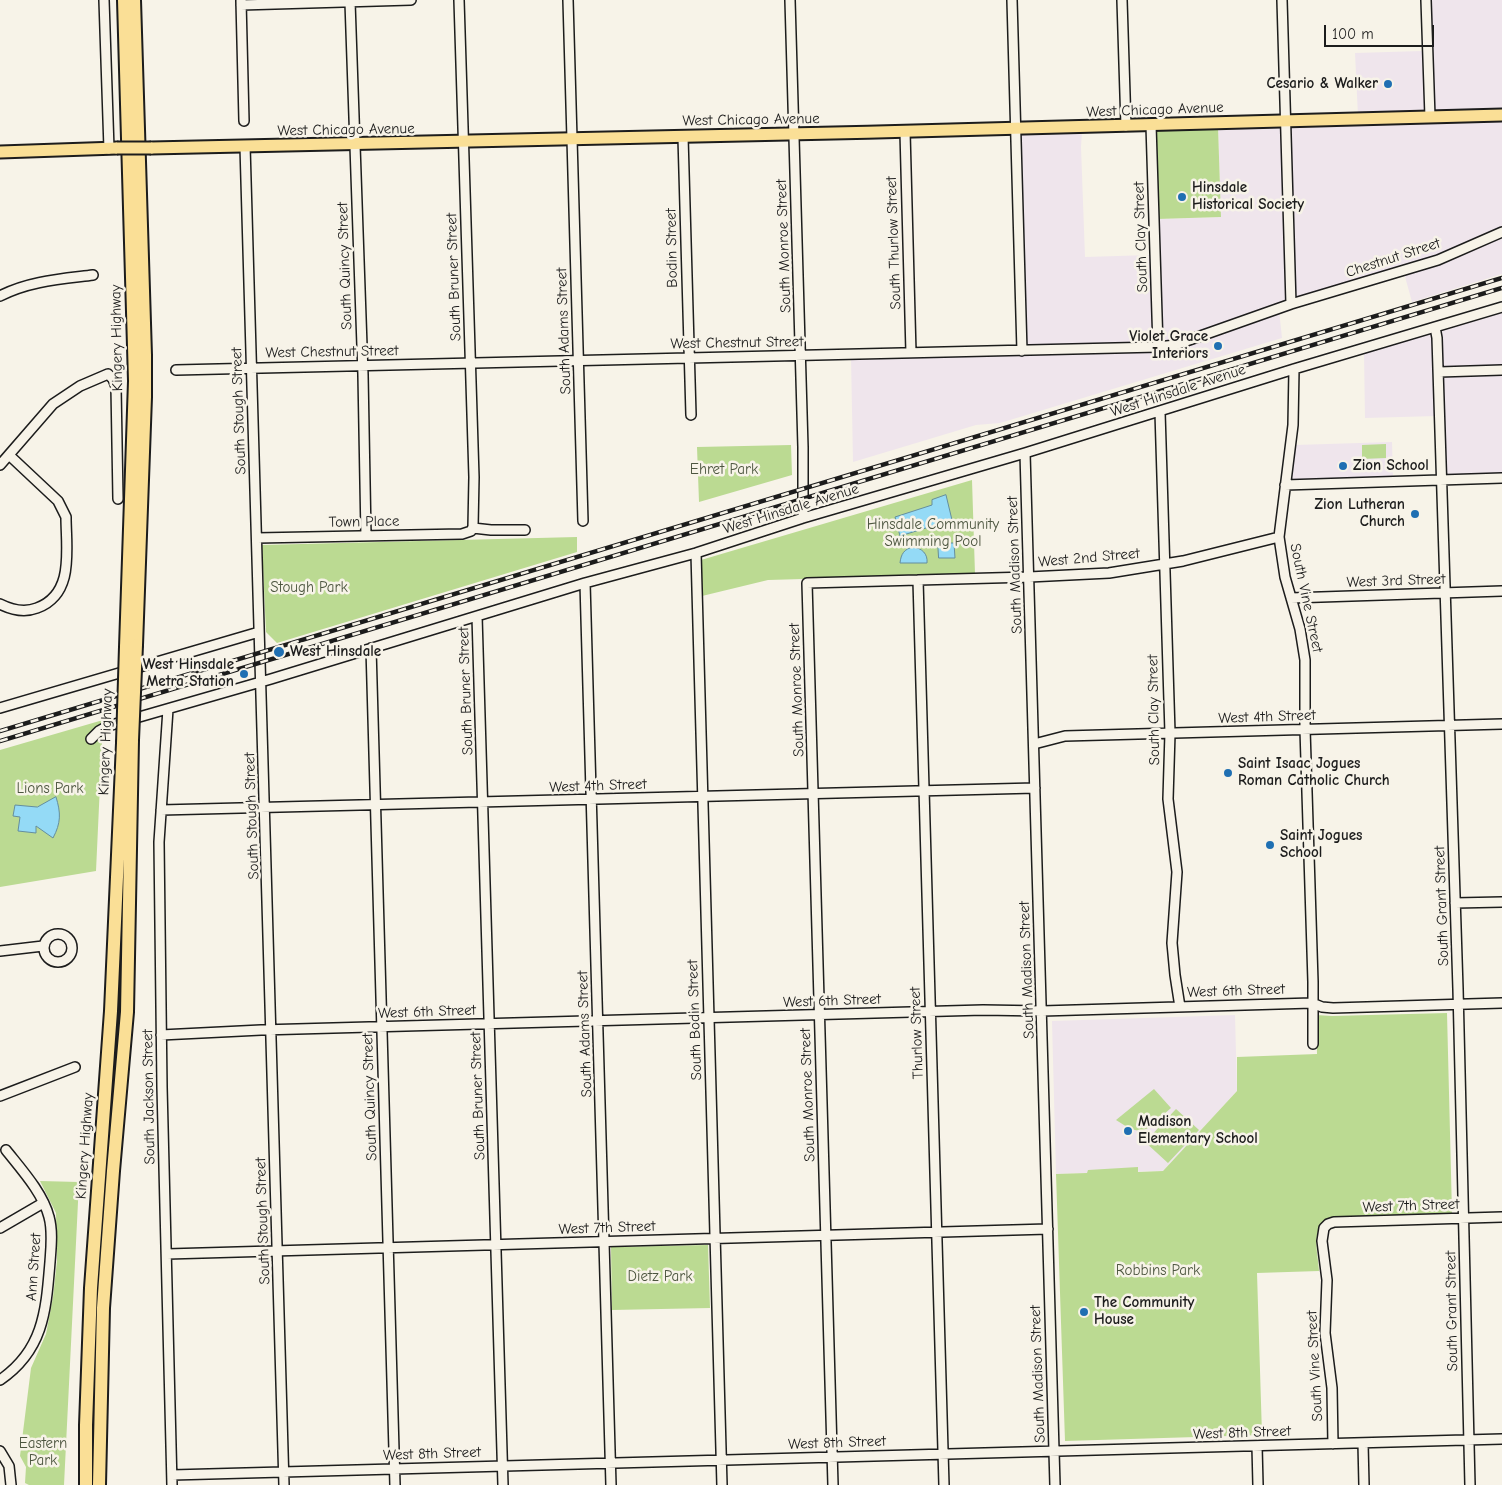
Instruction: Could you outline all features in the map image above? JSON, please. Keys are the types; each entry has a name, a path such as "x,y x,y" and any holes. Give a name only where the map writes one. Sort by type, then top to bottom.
{"highway":[{"name":"Kingery Highway","path":"124,0 135,381 131,646"},
{"name":"Kingery Highway","path":"86,1485 90,1288 112,1011 145,397 134,0"},
{"name":"Kingery Highway","path":"100,1484 103,1308 127,1012 127,741"}],"main road":[{"name":"West Chicago Avenue","path":"0,152 113,148 355,145 905,132 1502,115"}],"street":[{"path":"104,0 113,148"},
{"path":"244,121 241,3 411,0"},
{"name":"South Bruner Street","path":"460,0 474,477 472,529"},
{"name":"South Adams Street","path":"568,0 583,521"},
{"name":"South Monroe Street","path":"790,0 804,518"},
{"path":"1012,0 1022,351"},
{"path":"1122,0 1126,126"},
{"path":"1282,0 1291,304"},
{"path":"1426,0 1430,117"},
{"name":"South Quincy Street","path":"350,2 363,366 366,536"},
{"name":"South Clay Street","path":"1151,125 1158,347"},
{"name":"South Thurlow Street","path":"905,132 911,353"},
{"name":"Bodin Street","path":"683,137 691,415"},
{"name":"South Stough Street","path":"245,146 284,1485"},
{"name":"Chestnut Street","path":"1291,304 1438,260 1502,232"},
{"path":"0,296 22,286 93,275"},
{"name":"West Chestnut Street","path":"176,370 1158,347 1174,345 1291,304"},
{"name":"West Hinsdale Avenue","path":"91,740 99,731 108,726 261,682 585,583 696,553 804,518 1025,454 1294,369 1502,307"},
{"name":"South Grant Street","path":"1435,327 1438,338 1470,1485"},
{"name":"South Vine Street","path":"1294,369 1293,425 1279,537 1285,577 1300,629 1305,660 1313,1044"},
{"path":"1438,372 1502,370"},
{"path":"0,465 53,404 80,386 108,374 113,379 116,387 118,499"},
{"name":"South Clay Street","path":"1160,412 1170,733 1168,799 1177,872 1173,950 1180,1006"},
{"name":"South Madison Street","path":"1025,454 1055,1485"},
{"path":"0,604 22,611 40,607 55,598 64,582 66,570 66,517 63,508 9,455"},
{"path":"1285,485 1502,478"},
{"name":"Town Place","path":"257,538 462,534 472,529 525,530"},
{"name":"West 2nd Street","path":"807,583 1029,577 1102,573 1165,564 1279,537"},
{"name":"South Bodin Street","path":"696,553 722,1485"},
{"name":"Thurlow Street","path":"918,580 944,1485"},
{"name":"South Adams Street","path":"585,583 611,1485"},
{"name":"South Monroe Street","path":"807,583 833,1485"},
{"name":"West 3rd Street","path":"1291,598 1502,591"},
{"name":"South Bruner Street","path":"477,616 503,1485"},
{"path":"0,708 259,632"},
{"name":"South Quincy Street","path":"371,648 395,1485"},
{"name":"South Jackson Street","path":"168,709 159,842 161,1035 172,1485"},
{"name":"West 4th Street","path":"1034,744 1065,736 1502,724"},
{"name":"West 4th Street","path":"161,810 265,809 1035,788"},
{"path":"1455,903 1502,902"},
{"path":"0,951 43,946"},
{"name":"West 6th Street","path":"161,1035 271,1030 931,1012 1042,1011 1312,1003 1333,1008 1502,1002"},
{"path":"0,1096 76,1067"},
{"name":"Ann Street","path":"0,1380 28,1354 37,1338 44,1316 51,1230 50,1218 43,1203 31,1183 6,1150"},
{"path":"0,1228 43,1203"},
{"name":"West 7th Street","path":"1324,1228 1334,1222 1502,1217"},
{"name":"South Vine Street","path":"1324,1228 1322,1241 1327,1280 1325,1333 1332,1388 1333,1444"},
{"name":"West 7th Street","path":"166,1254 1048,1230"},
{"name":"West 8th Street","path":"172,1475 1502,1439"},
{"path":"1363,1443 1364,1485"},
{"path":"1257,1446 1258,1485"},
{"path":"0,1451 9,1466 10,1485"}],"shaded area":[{"path":"1430,0 1502,0 1502,110 1434,111"},
{"path":"1422,51 1425,115 1358,116 1355,53"},
{"path":"1502,118 1502,229 1441,256 1294,300 1291,125"},
{"path":"1282,125 1285,301 1174,340 1162,342 1157,219 1221,217 1218,127"},
{"path":"1082,131 1085,257 1150,255 1152,343 1026,345 1020,133"},
{"path":"1502,235 1502,274 1412,302 1404,273"},
{"path":"1279,310 1282,338 1000,423 976,425 853,462 851,357 1155,351"},
{"path":"1502,313 1502,366 1443,368 1442,331"},
{"path":"1434,333 1437,416 1365,418 1364,353"},
{"path":"1502,374 1502,476 1445,478 1443,375"},
{"name":"Zion School","path":"1392,442 1393,478 1290,481 1295,445"},
{"name":"Madison Elementary School","path":"1235,1015 1237,1091 1163,1171 1056,1174 1052,1021"}],"green space":[{"path":"1218,127 1221,217 1157,219 1155,129"},
{"path":"1386,444 1386,458 1362,459 1362,445"},
{"name":"Ehret Park","path":"791,445 792,475 699,502 697,447"},
{"name":"Hinsdale Community Swimming Pool","path":"972,480 975,574 768,580 702,596 701,560"},
{"name":"Stough Park","path":"577,537 577,552 277,643 266,632 262,545"},
{"name":"Lions Park","path":"103,720 96,871 0,887 0,750"},
{"name":"Robbins Park","path":"1447,1013 1452,1213 1331,1217 1324,1222 1317,1233 1319,1271 1257,1273 1262,1435 1065,1441 1056,1174 1087,1173 1088,1170 1138,1167 1138,1172 1163,1171 1237,1091 1237,1057 1317,1054 1316,1015"},
{"path":"1154,1089 1171,1108 1148,1128 1139,1131 1135,1130 1116,1120"},
{"path":"1176,1109 1199,1130 1168,1163 1145,1142"},
{"name":"Eastern Park","path":"40,1181 79,1182 64,1485 29,1485 25,1483 26,1467 20,1456 31,1368 46,1334 57,1261 56,1213"},
{"name":"Dietz Park","path":"708,1245 710,1308 612,1310 611,1247"}],"water":[{"path":"946,495 952,520 900,536 895,517 932,505 932,500"},
{"path":"938,543 954,543 955,558 939,558"},
{"path":"913,547 924,552 927,563 900,563 904,552"},
{"path":"56,797 59,818 58,828 53,838 36,826 36,833 18,831 20,817 13,816 15,805 37,807"}],"railway":[{"path":"0,731 1502,278"},
{"path":"0,741 1502,288"}],"place":[{"name":"Cesario & Walker","path":"1388,84"},
{"name":"Hinsdale Historical Society","path":"1182,197"},
{"name":"Violet Grace Interiors","path":"1218,346"},
{"name":"Zion School","path":"1343,466"},
{"name":"Zion Lutheran Church","path":"1415,514"},
{"name":"West Hinsdale","path":"279,652"},
{"name":"West Hinsdale Metra Station","path":"244,674"},
{"name":"Saint Isaac Jogues Roman Catholic Church","path":"1228,773"},
{"name":"Saint Jogues School","path":"1270,845"},
{"name":"Madison Elementary School","path":"1128,1131"},
{"name":"The Community House","path":"1084,1312"}]}
